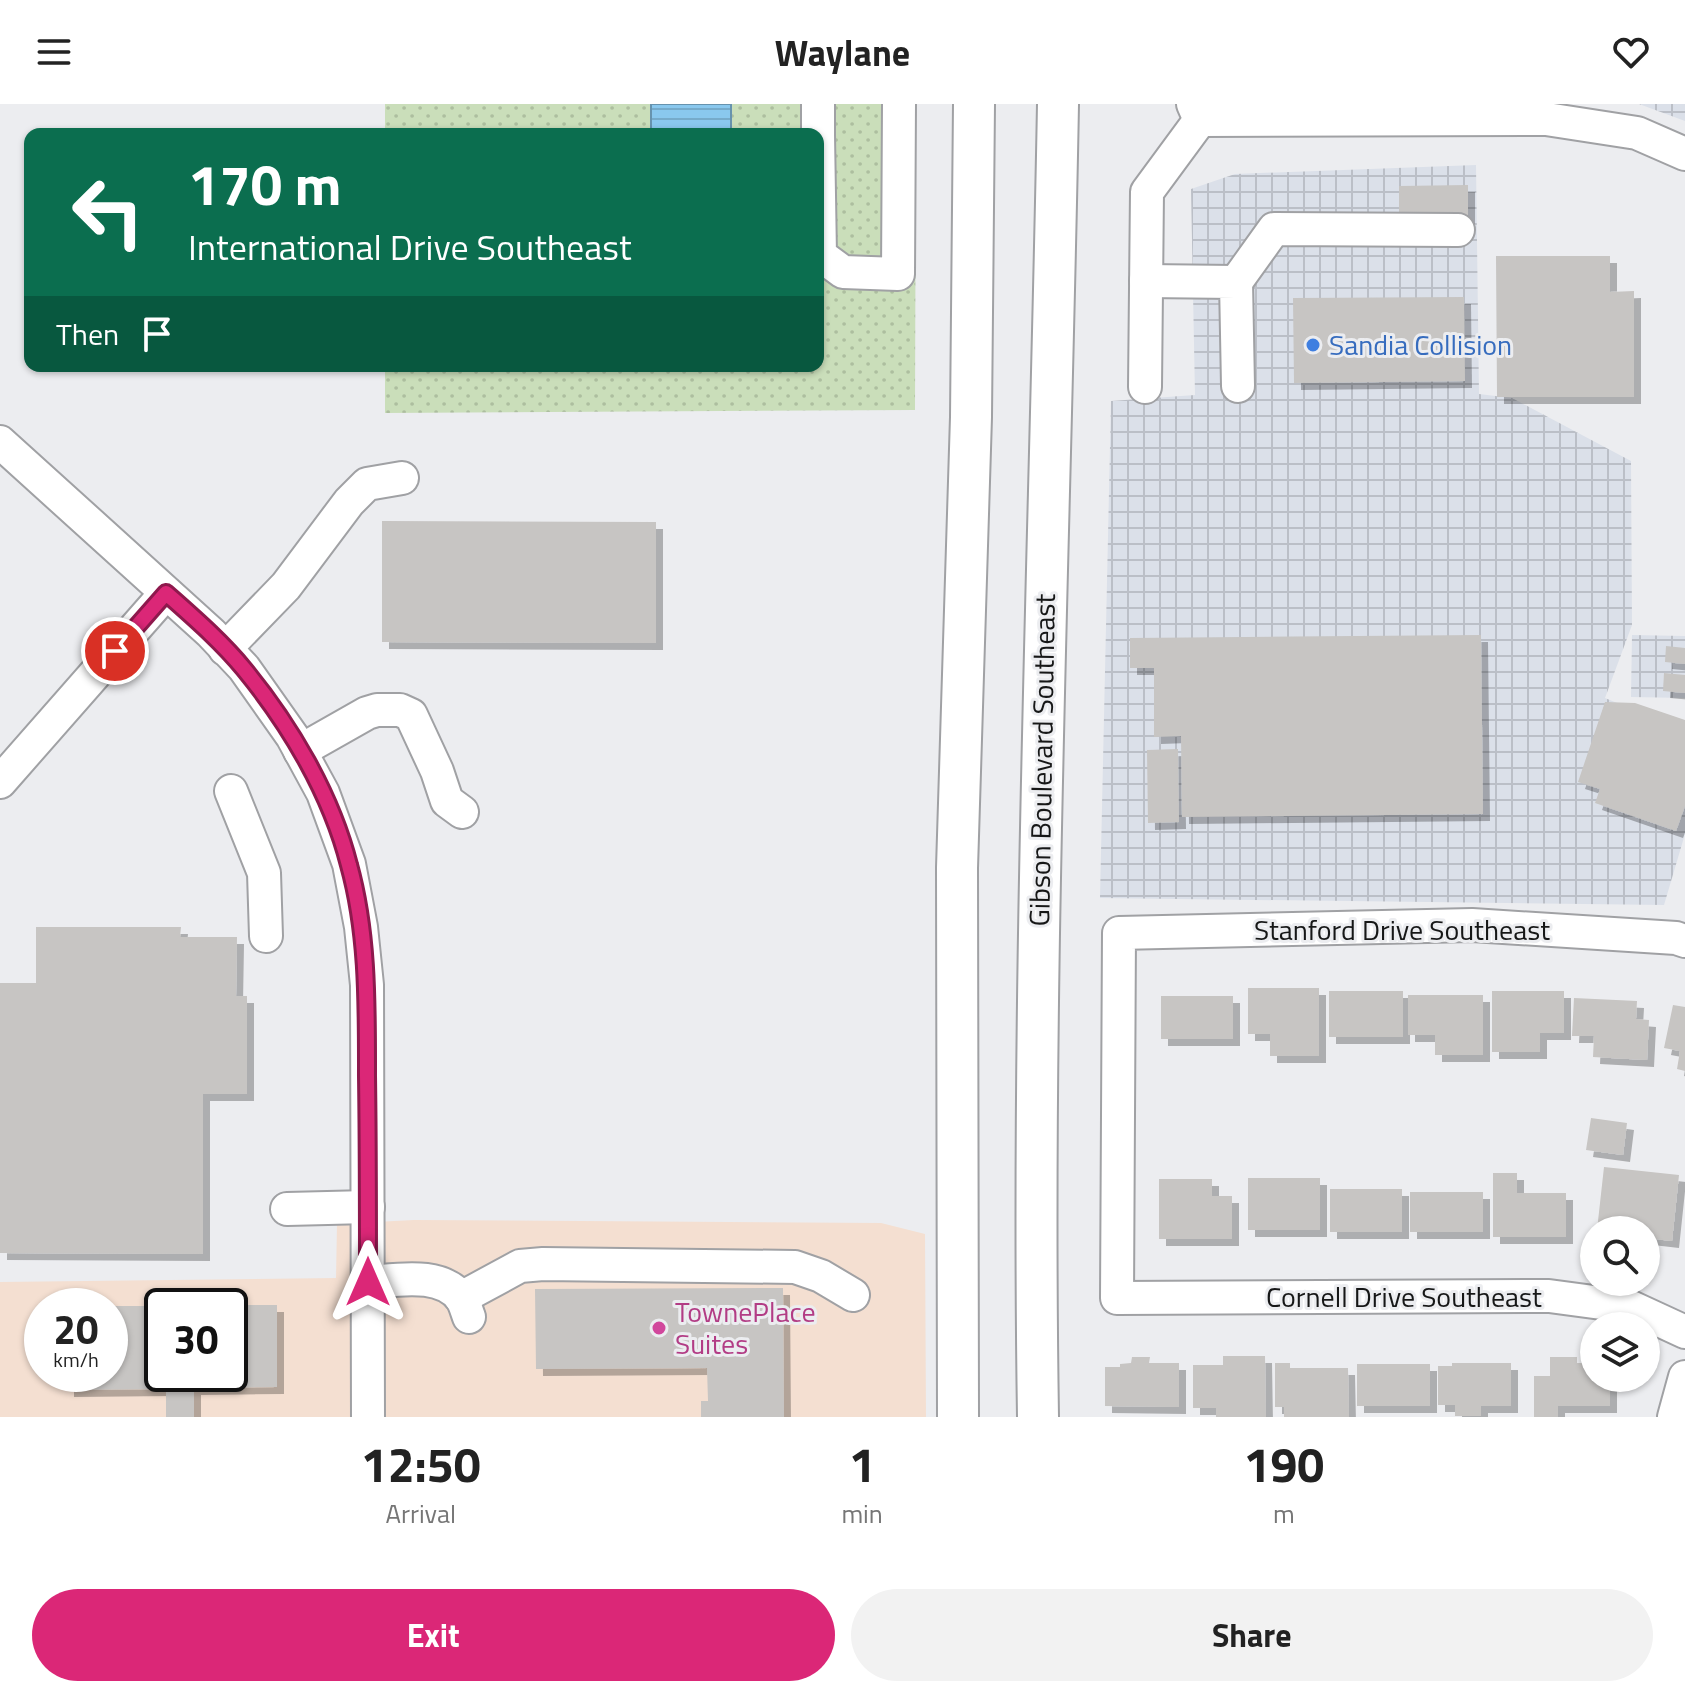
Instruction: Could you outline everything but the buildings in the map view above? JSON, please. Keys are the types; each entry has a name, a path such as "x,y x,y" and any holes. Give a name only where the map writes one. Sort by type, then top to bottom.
{"main road":[{"path":"958,1417 957,868 971,417 974,104"},
{"name":"Gibson Boulevard Southeast","path":"1038,1417 1038,876 1058,104"}],"street":[{"path":"818,104 818,128"},
{"path":"824,258 843,272 898,274 899,104"},
{"path":"1145,387 1147,192 1196,112 1546,119 1637,133 1685,154"},
{"path":"1238,386 1236,282 1274,229 1458,230"},
{"path":"1146,281 1236,282"},
{"path":"0,442 244,668 300,751 323,793 349,864 361,927 367,985 368,1417"},
{"path":"225,649 286,586 349,502 367,484 402,478"},
{"path":"0,782 166,593"},
{"path":"300,751 377,710 400,710 424,717 447,801 462,812"},
{"path":"231,791 264,873 266,936"},
{"name":"Stanford Drive Southeast","path":"1117,1298 1119,933 1472,925 1685,941"},
{"path":"287,1209 368,1207"},
{"path":"368,1282 438,1281 465,1308 520,1266 795,1267 821,1276 853,1295"},
{"name":"Cornell Drive Southeast","path":"1117,1298 1549,1296 1631,1307 1685,1332"},
{"path":"1674,1417 1685,1377"}],"shaded area":[{"path":"1639,104 1685,104 1685,121"},
{"path":"1476,165 1479,394 1512,398 1631,461 1632,625 1605,698 1685,731 1685,834 1664,905 1100,898 1111,401 1195,395 1191,189 1235,174"},
{"path":"1632,635 1685,636 1685,698 1631,697"},
{"path":"414,1220 881,1223 925,1234 926,1417 0,1417 0,1282 336,1278 337,1224"}],"green space":[{"path":"385,104 916,104 915,410 385,413 385,372 824,372 824,128 385,128"}],"water":[{"path":"651,104 731,104 731,128 651,128"}],"place":[{"name":"Sandia Collision","path":"1313,345"},
{"name":"TownePlace Suites","path":"659,1328"}],"route":[{"path":"115,651 166,593 244,668 292,736 323,793 349,864 361,927 367,985 368,1282"}]}
